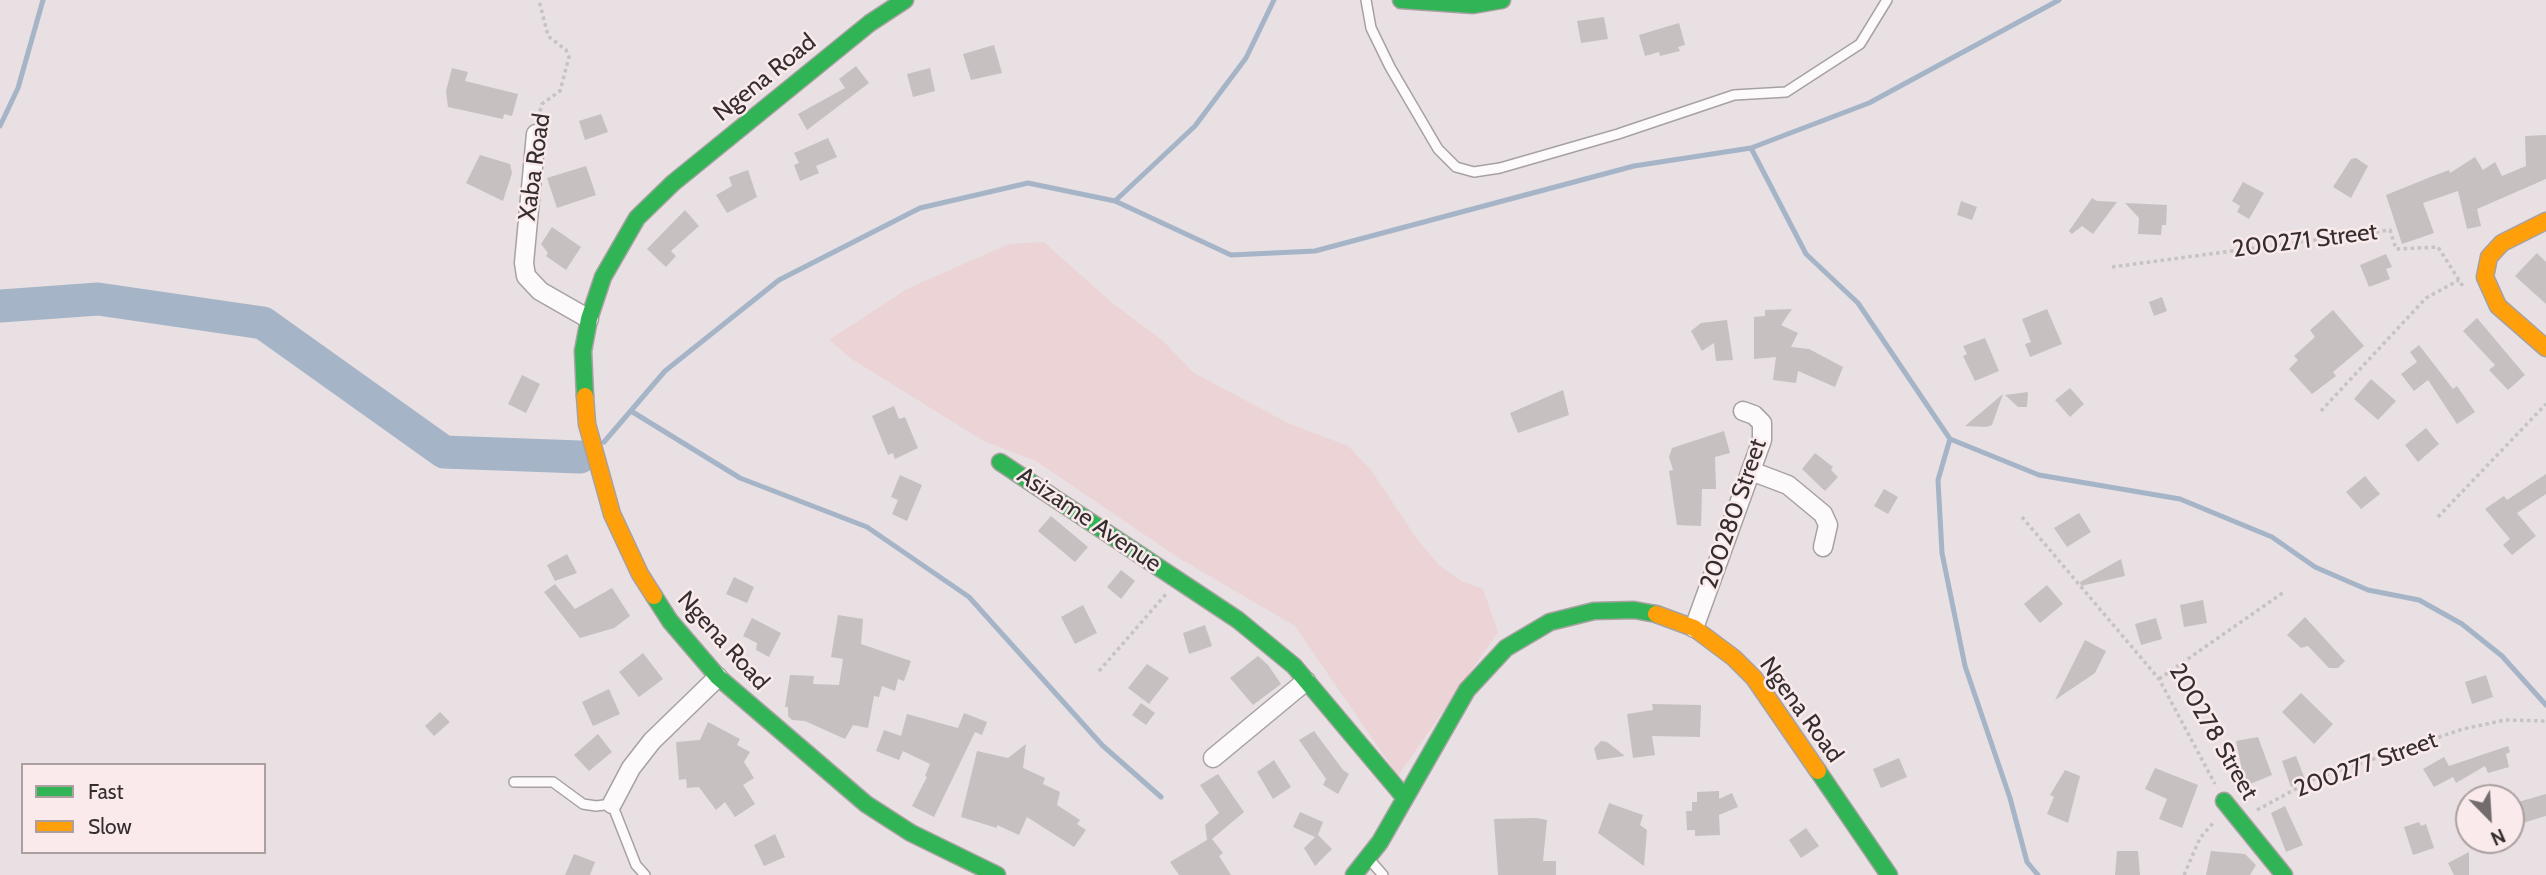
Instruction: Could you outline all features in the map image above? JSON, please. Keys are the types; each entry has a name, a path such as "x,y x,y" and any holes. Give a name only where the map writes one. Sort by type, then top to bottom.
{"street":[{"name":"Ngena Road","path":"905,0 870,23 673,183 636,218 603,277 589,319 583,351 587,424 612,514 657,601 682,637 718,677 866,804 911,833 997,875"},
{"path":"1401,0 1473,5 1502,0"},
{"name":"Xaba Road","path":"536,134 524,262 526,276 540,291 589,319"},
{"path":"2546,221 2502,243 2489,257 2485,277 2498,306 2546,348"},
{"name":"200280 Street","path":"1694,628 1764,429 1760,419 1743,411"},
{"name":"Asizame Avenue","path":"1000,462 1051,493 1246,627 1294,666 1405,798"},
{"path":"1751,471 1788,485 1823,514 1828,526 1823,547"},
{"name":"Ngena Road","path":"1354,875 1405,798 1466,690 1506,648 1550,622 1594,611 1634,610 1668,617 1694,628 1734,658 1754,678 1889,875"},
{"path":"612,803 631,768 652,741 718,677"},
{"path":"1213,758 1306,681"},
{"name":"200278 Street","path":"2224,801 2284,875"}],"lane":[{"path":"1366,0 1371,28 1390,67 1438,149 1457,167 1475,172 1500,168 1618,134 1734,95 1786,92 1860,44 1887,0"},
{"path":"514,782 553,782 583,804 596,806 612,803 636,865 645,875"},
{"path":"1367,858 1383,875"}],"path":[{"name":"Xaba Road","path":"536,134 542,104 560,91 569,57 566,50 548,36 539,0"},
{"name":"200271 Street","path":"2112,267 2390,230 2396,249 2438,247 2468,293"},
{"path":"2321,411 2426,298 2459,280"},
{"path":"2438,517 2546,404"},
{"name":"200278 Street","path":"2022,517 2158,679 2224,801"},
{"name":"Asizame Avenue","path":"1098,671 1178,580"},
{"path":"2158,679 2284,592"},
{"name":"200277 Street","path":"2184,875 2200,838 2221,815 2238,820 2314,779 2463,729 2505,720 2546,720"}],"shaded area":[{"path":"1044,242 1111,302 1162,340 1194,373 1288,423 1348,446 1371,470 1417,539 1439,565 1461,581 1483,589 1498,632 1398,776 1295,626 1179,558 1036,461 984,441 853,360 829,340 907,289 1009,244"}],"building":[{"path":"1604,17 1608,39 1581,43 1577,21"},
{"path":"1679,23 1685,45 1678,47 1680,51 1660,56 1659,52 1645,56 1639,35"},
{"path":"994,45 1002,73 971,80 963,54"},
{"path":"856,66 869,83 807,130 798,114 845,88 839,79"},
{"path":"452,68 468,72 465,81 518,94 512,116 504,114 503,119 448,107 446,91"},
{"path":"930,68 935,91 913,97 907,74"},
{"path":"601,114 608,132 585,140 579,121"},
{"path":"2546,135 2546,179 2477,209 2481,226 2467,229 2458,191 2423,203 2434,233 2402,244 2386,195 2449,170 2450,173 2475,157 2483,170 2495,162 2502,176 2526,166 2525,136"},
{"path":"828,138 837,157 816,166 819,173 800,181 794,165 799,163 794,153"},
{"path":"480,155 510,164 512,173 503,201 466,183"},
{"path":"2356,158 2368,166 2351,198 2333,187 2351,159"},
{"path":"586,166 596,195 557,208 547,178"},
{"path":"748,170 757,197 727,213 716,195 732,186 729,177"},
{"path":"2243,182 2264,193 2249,219 2237,212 2240,206 2232,201"},
{"path":"2092,198 2097,201 2117,202 2093,234 2082,226 2072,234 2069,231"},
{"path":"1961,201 1977,207 1972,220 1957,215"},
{"path":"2125,203 2167,205 2166,225 2162,225 2161,235 2138,234 2139,218"},
{"path":"685,210 699,226 671,251 676,256 666,267 647,249"},
{"path":"552,227 581,247 566,270 546,256 548,253 541,244"},
{"path":"2537,253 2546,262 2546,304 2515,276"},
{"path":"2386,254 2392,267 2386,269 2390,279 2369,287 2360,265"},
{"path":"2162,297 2167,311 2154,316 2149,302"},
{"path":"1792,309 1781,325 1798,333 1791,347 1809,349 1843,367 1835,387 1798,371 1796,383 1773,380 1776,357 1754,359 1754,317 1765,316 1765,310"},
{"path":"2047,309 2062,344 2030,357 2025,344 2031,342 2022,319"},
{"path":"2333,310 2364,346 2333,372 2336,376 2312,394 2289,369 2298,360 2294,356 2315,337 2310,330"},
{"path":"2477,318 2525,375 2508,390 2489,370 2495,365 2463,331"},
{"path":"1727,320 1733,360 1716,361 1714,343 1702,351 1691,331 1701,323"},
{"path":"1985,338 1999,371 1975,381 1963,356 1967,354 1963,346"},
{"path":"2419,345 2453,389 2457,386 2475,412 2457,424 2428,380 2414,391 2401,374 2417,362 2410,352"},
{"path":"522,375 540,384 526,413 508,404"},
{"path":"2371,379 2396,401 2378,420 2354,399"},
{"path":"2070,388 2084,404 2070,417 2055,400"},
{"path":"1563,390 1569,415 1518,433 1510,413"},
{"path":"2028,392 2027,407 2018,407 2005,395"},
{"path":"2003,394 1992,425 1965,426"},
{"path":"894,406 899,419 905,417 918,448 895,459 893,453 888,455 872,416"},
{"path":"2426,428 2439,444 2418,462 2405,445"},
{"path":"1724,431 1730,453 1715,457 1716,489 1702,489 1701,526 1677,525 1669,471 1673,470 1669,457 1672,448"},
{"path":"1815,453 1833,467 1831,470 1838,477 1825,491 1802,469"},
{"path":"2546,474 2546,494 2517,513 2536,536 2512,555 2503,545 2510,539 2485,509 2504,496 2507,500"},
{"path":"900,475 922,485 907,521 892,514 898,500 891,497"},
{"path":"2365,476 2380,494 2361,509 2346,492"},
{"path":"1884,489 1898,497 1888,514 1874,506"},
{"path":"2079,513 2091,532 2067,547 2054,528"},
{"path":"1051,516 1088,547 1075,562 1038,531"},
{"path":"567,554 577,573 555,581 547,565"},
{"path":"2121,559 2125,576 2081,586 2080,582"},
{"path":"1121,570 1135,581 1121,599 1107,587"},
{"path":"734,577 754,587 747,603 726,594"},
{"path":"555,584 575,609 612,588 630,616 614,628 580,638 544,592"},
{"path":"2047,585 2063,604 2040,623 2024,604"},
{"path":"2203,600 2207,623 2184,627 2180,605"},
{"path":"1083,605 1097,633 1075,644 1061,617"},
{"path":"838,615 863,619 861,644 911,661 904,681 898,679 895,691 882,686 879,697 874,696 868,728 853,725 845,739 805,721 792,720 788,716 788,707 785,707 790,675 814,676 813,684 839,685 843,659 831,657"},
{"path":"2305,617 2345,661 2338,668 2329,668 2308,646 2301,648 2287,635"},
{"path":"752,618 781,633 769,657 756,650 757,643 743,636"},
{"path":"2156,618 2162,639 2141,645 2135,624"},
{"path":"1205,625 1212,646 1189,654 1183,633"},
{"path":"2085,640 2106,651 2095,673 2055,700"},
{"path":"643,653 663,679 639,697 619,672"},
{"path":"1258,656 1281,684 1253,705 1230,678"},
{"path":"1147,664 1169,678 1149,704 1128,688"},
{"path":"2486,675 2493,697 2472,704 2465,682"},
{"path":"609,689 620,714 593,726 582,702"},
{"path":"2301,693 2333,724 2314,744 2282,712"},
{"path":"1141,703 1155,713 1146,725 1132,715"},
{"path":"1652,704 1701,705 1700,737 1652,736 1655,755 1633,758 1627,714 1653,710"},
{"path":"440,712 450,722 434,736 425,726"},
{"path":"964,713 987,722 982,735 975,732 934,817 912,806 927,777 925,776 930,764 903,751 899,760 876,751 884,730 901,736 907,714 958,728"},
{"path":"708,722 740,739 737,745 750,752 744,762 754,778 743,785 755,804 735,817 725,802 716,810 699,787 687,788 686,779 679,780 676,742 700,740"},
{"path":"1314,731 1343,770 1349,774 1338,794 1323,785 1326,779 1299,740"},
{"path":"598,734 612,752 589,771 574,755"},
{"path":"2258,737 2272,775 2245,786 2236,767 2241,765 2236,741"},
{"path":"1601,741 1607,742 1625,756 1597,760 1594,748"},
{"path":"1026,744 1023,768 1045,778 1043,784 1060,792 1057,805 1080,820 1077,824 1086,830 1074,847 1027,817 1019,835 997,825 997,828 961,817 977,751 1008,758"},
{"path":"2508,746 2510,752 2506,754 2509,767 2488,773 2485,766 2456,783 2453,777 2434,787 2423,769 2444,757 2449,766"},
{"path":"2296,756 2306,782 2291,787 2282,761"},
{"path":"1899,758 1907,777 1881,788 1873,769"},
{"path":"1274,760 1291,787 1273,799 1257,772"},
{"path":"2155,768 2198,785 2182,828 2159,819 2167,799 2145,789"},
{"path":"2065,770 2080,776 2068,823 2047,814 2054,797 2050,795"},
{"path":"1218,774 1244,812 1212,839 1223,853 1219,856 1231,875 1179,875 1170,862 1207,840 1205,825 1219,813 1200,785"},
{"path":"1719,791 1719,799 1732,793 1738,807 1719,815 1720,835 1695,836 1695,830 1687,830 1686,811 1692,811 1692,802 1697,802 1697,792"},
{"path":"2546,794 2546,816 2525,822 2525,800"},
{"path":"1609,803 1643,815 1640,825 1647,830 1644,866 1598,833"},
{"path":"2285,806 2303,845 2286,852 2271,813"},
{"path":"1300,812 1323,822 1318,835 1332,849 1315,866 1304,848 1315,837 1293,827"},
{"path":"1494,819 1547,820 1543,861 1556,861 1556,875 1498,875"},
{"path":"2419,822 2421,826 2426,824 2434,848 2413,855 2404,827"},
{"path":"1806,828 1819,846 1801,858 1789,840"},
{"path":"775,834 785,857 764,866 754,845"},
{"path":"2117,851 2138,851 2140,875 2115,875"},
{"path":"2211,851 2245,854 2256,865 2250,875 2206,875"},
{"path":"574,854 595,862 590,875 565,875"},
{"path":"2469,854 2469,875 2454,875 2448,863"}],"waterway":[{"path":"0,126 18,88 43,0"},
{"path":"1115,201 1195,126 1246,58 1274,0"},
{"path":"604,442 665,371 779,280 920,208 1028,183 1115,201 1231,255 1315,251 1634,166 1751,148 1869,103 2059,0"},
{"path":"1751,148 1806,254 1858,303 1950,439 2039,475 2180,499 2272,537 2315,567 2368,590 2419,600 2462,624 2502,656 2546,705"},
{"path":"0,306 98,299 263,323 444,452 580,457"},
{"path":"631,411 740,478 867,527 969,597 1102,745 1161,797"},
{"path":"1950,439 1938,480 1942,553 1965,666 2010,798 2027,862 2038,875"}],"traffic: fast":[{"path":"585,396 583,351 589,319 603,277 637,218 673,183 870,23 905,0"},
{"path":"1401,0 1473,5 1502,0"},
{"path":"1000,462 1238,620 1294,666 1405,798"},
{"path":"654,596 670,621 718,677 866,804 911,833 997,875"},
{"path":"1354,875 1380,842 1467,690 1506,648 1550,622 1594,611 1634,610 1656,614"},
{"path":"1818,771 1889,875"},
{"path":"2224,801 2284,875"}],"traffic: slow":[{"path":"2546,221 2502,243 2489,257 2485,277 2498,306 2546,348"},
{"path":"585,396 587,424 612,514 640,574 654,596"},
{"path":"1656,614 1694,628 1734,658 1754,678 1818,771"}]}
